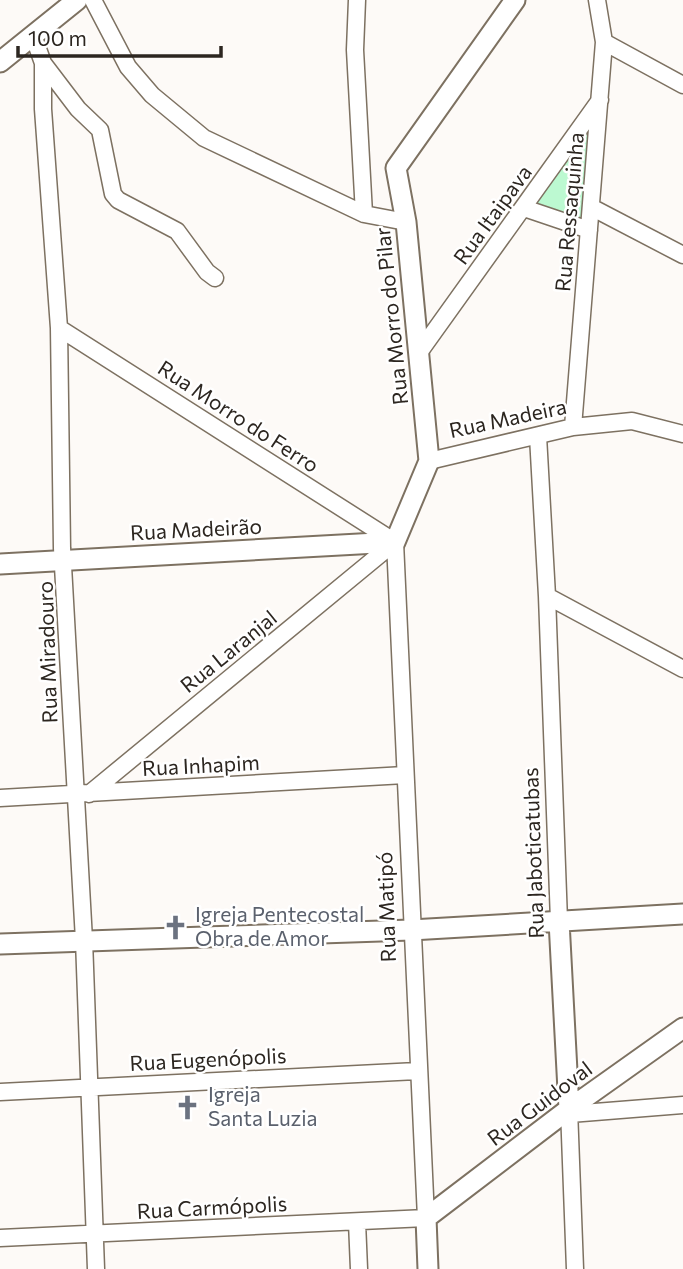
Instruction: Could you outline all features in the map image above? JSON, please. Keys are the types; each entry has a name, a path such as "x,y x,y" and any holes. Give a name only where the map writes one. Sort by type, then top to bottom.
{"street":[{"path":"0,62 77,0"},
{"path":"93,0 128,67 152,95 204,138 364,214 406,222"},
{"name":"Rua Morro do Pilar","path":"357,0 355,50 364,214"},
{"name":"Rua Morro do Pilar","path":"429,461 406,222 396,168 515,0"},
{"name":"Rua Ressaquinha","path":"573,427 601,99 604,42 597,0"},
{"name":"Rua Miradouro","path":"33,35 43,63 43,109 59,328 62,548 65,559 82,795 88,1086 96,1269"},
{"path":"604,42 683,85"},
{"path":"43,63 78,109 100,130 113,194 118,200 177,231 207,272 215,278"},
{"name":"Rua Itaipava","path":"418,354 601,99"},
{"path":"591,207 683,255"},
{"path":"524,208 589,230"},
{"name":"Rua Morro do Ferro","path":"59,328 395,542"},
{"name":"Rua Madeira","path":"395,542 429,461 573,427 632,421 683,434"},
{"name":"Rua Jaboticatubas","path":"538,436 575,1269"},
{"name":"Rua Madeirão","path":"0,564 395,542"},
{"name":"Rua Matipó","path":"395,542 428,1269"},
{"name":"Rua Laranjal","path":"82,795 395,542"},
{"path":"547,596 683,669"},
{"name":"Rua Inhapim","path":"0,798 405,775"},
{"path":"0,944 411,930 683,914"},
{"name":"Rua Guidoval","path":"426,1218 683,1028"},
{"name":"Rua Eugenópolis","path":"0,1091 417,1071"},
{"path":"569,1112 683,1105"},
{"name":"Rua Carmópolis","path":"0,1238 426,1218"},
{"path":"357,1222 359,1269"}],"green space":[{"path":"598,106 588,227 530,207"}],"place":[{"name":"Igreja Pentecostal Obra de Amor","path":"175,927"},
{"name":"Igreja Santa Luzia","path":"188,1107"}]}
